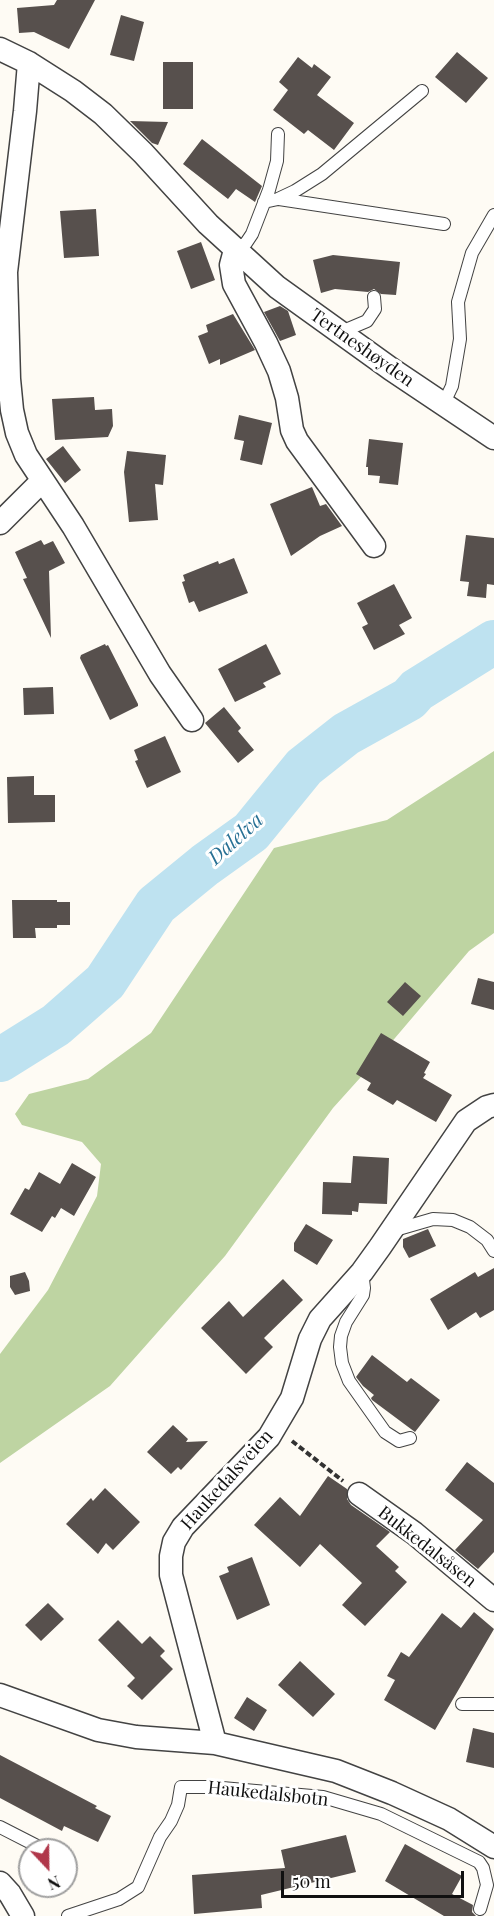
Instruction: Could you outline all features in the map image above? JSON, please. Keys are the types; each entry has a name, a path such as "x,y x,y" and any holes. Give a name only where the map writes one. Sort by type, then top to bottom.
{"street":[{"name":"Tertneshøyden","path":"0,49 29,63 73,91 102,114 143,153 208,224 277,287 443,405 494,438"},
{"path":"29,63 6,272 12,410 17,433 26,455 42,482 73,526 160,674 192,720"},
{"path":"235,250 231,265 234,284 279,371 287,398 292,430 297,441 374,546"},
{"path":"0,523 42,482"},
{"name":"Haukedalsveien","path":"215,1743 171,1575 174,1542 183,1527 241,1468 275,1428 292,1398 310,1339 320,1318 362,1272 466,1121 492,1101"},
{"name":"Bukkedalsåsen","path":"359,1494 414,1533 494,1600"},
{"path":"0,1695 98,1730 136,1737 215,1743 336,1771 449,1819 494,1847"},
{"path":"0,1883 10,1894 23,1916"}],"lane":[{"path":"264,202 278,199 295,191 322,174 422,91"},
{"path":"235,250 246,243 252,234 264,202 277,161 278,135"},
{"path":"278,199 444,224"},
{"path":"443,405 452,386 460,339 458,302 472,253 494,215"},
{"path":"341,332 367,321 375,309 374,297"},
{"path":"391,1232 433,1219 453,1220 470,1227 487,1240 494,1251"},
{"path":"362,1272 363,1295 346,1322 341,1336 342,1363 349,1381 385,1432 399,1441 410,1438"},
{"path":"462,1704 494,1704"},
{"name":"Haukedalsbotn","path":"68,1916 119,1899 138,1887 178,1805 181,1787 211,1786 323,1797 381,1814 479,1862 483,1868 487,1885 480,1909"},
{"path":"0,1827 22,1838"}],"path":[{"path":"275,1428 359,1494"}],"green space":[{"path":"494,751 494,933 469,951 333,1108 225,1256 110,1386 0,1463 0,1354 48,1290 97,1196 101,1164 82,1142 22,1125 15,1114 29,1094 88,1079 151,1033 274,848 387,820"}],"building":[{"path":"57,0 95,0 69,49 34,32 19,33 17,8 54,5"},
{"path":"121,15 144,22 134,61 110,55"},
{"path":"457,52 488,78 466,103 435,77"},
{"path":"298,57 312,68 314,64 331,77 317,95 354,123 334,150 308,130 304,134 273,110 288,90 279,82"},
{"path":"163,62 193,62 193,109 163,109"},
{"path":"130,121 168,122 158,145 152,143"},
{"path":"202,139 262,186 255,202 236,189 228,199 183,164"},
{"path":"96,209 99,256 64,258 60,211"},
{"path":"201,242 215,280 191,289 177,251"},
{"path":"333,255 400,262 396,295 381,294 374,289 368,292 335,289 321,293 313,260"},
{"path":"280,306 288,311 296,335 280,341 264,312"},
{"path":"233,314 255,350 220,365 220,359 209,364 198,336 208,332 206,325"},
{"path":"94,397 95,410 112,409 113,426 108,437 55,440 52,399"},
{"path":"239,415 272,423 262,465 240,460 244,441 234,439"},
{"path":"369,439 403,443 398,485 379,483 380,476 368,475 368,467 366,467"},
{"path":"63,446 81,470 65,483 46,459"},
{"path":"127,451 166,455 163,485 155,484 158,520 129,522 124,472"},
{"path":"312,487 320,506 326,504 342,526 320,536 291,556 270,504"},
{"path":"466,535 494,538 494,585 487,584 486,598 467,596 469,582 460,581"},
{"path":"41,540 44,545 53,541 65,563 49,571 51,638 23,579 27,578 15,552"},
{"path":"234,558 248,593 199,612 194,601 189,603 182,582 185,581 183,575 218,561 219,564"},
{"path":"394,584 412,618 399,625 405,634 374,650 362,627 368,624 357,603"},
{"path":"105,644 108,645 138,704 110,720 80,658 81,655"},
{"path":"266,644 281,674 263,683 266,687 235,702 218,669"},
{"path":"53,687 54,714 24,715 23,688"},
{"path":"224,707 241,728 238,731 254,750 238,763 205,723"},
{"path":"165,736 181,772 147,788 135,761 138,760 134,750"},
{"path":"34,776 34,795 55,795 55,822 8,823 7,777"},
{"path":"12,900 70,902 70,925 57,925 57,928 35,928 36,938 13,938"},
{"path":"478,978 494,982 494,1010 471,1004"},
{"path":"405,982 421,996 403,1016 387,1002"},
{"path":"381,1033 430,1062 423,1078 452,1095 436,1122 397,1100 393,1105 367,1090 371,1083 356,1074"},
{"path":"353,1156 389,1158 387,1204 359,1203 358,1212 352,1211 352,1215 322,1214 323,1182 351,1183"},
{"path":"72,1163 96,1177 74,1216 61,1208 55,1218 52,1216 42,1232 10,1214 25,1188 29,1190 39,1172 60,1184"},
{"path":"306,1224 333,1240 317,1265 294,1251 294,1243"},
{"path":"428,1229 436,1246 409,1258 403,1247 403,1239"},
{"path":"494,1268 494,1310 480,1318 476,1312 448,1330 430,1299 475,1272 478,1277"},
{"path":"25,1272 30,1291 15,1295 10,1287 10,1276"},
{"path":"283,1279 303,1300 264,1338 273,1347 246,1374 201,1328 229,1301 243,1317"},
{"path":"372,1355 407,1382 411,1378 440,1400 415,1432 372,1400 374,1395 356,1377"},
{"path":"173,1425 188,1439 186,1442 208,1441 181,1470 178,1467 171,1474 147,1452"},
{"path":"467,1462 494,1483 494,1552 478,1569 455,1550 483,1520 445,1490"},
{"path":"328,1476 347,1489 347,1499 351,1505 390,1532 376,1546 399,1567 395,1571 407,1582 365,1626 342,1605 362,1583 320,1544 300,1567 254,1525 280,1497 300,1516"},
{"path":"105,1488 140,1522 113,1550 106,1543 98,1554 66,1524 91,1498 93,1501"},
{"path":"252,1557 270,1605 237,1620 219,1576 229,1572 227,1567"},
{"path":"48,1603 64,1619 41,1641 25,1625"},
{"path":"474,1612 494,1629 435,1730 384,1700 395,1680 387,1676 401,1652 409,1657 442,1613 461,1628"},
{"path":"118,1620 142,1644 150,1636 165,1651 160,1656 173,1669 142,1700 127,1686 135,1678 98,1640"},
{"path":"300,1661 335,1694 313,1717 278,1685"},
{"path":"247,1697 267,1710 254,1731 234,1718"},
{"path":"473,1728 494,1733 494,1768 466,1762"},
{"path":"0,1755 97,1806 95,1808 111,1816 98,1842 64,1826 62,1831 0,1798"},
{"path":"346,1835 356,1872 261,1895 262,1908 194,1914 192,1875 285,1868 281,1850"},
{"path":"405,1844 462,1876 452,1894 473,1905 472,1912 476,1916 444,1916 385,1881"}],"waterway":[{"name":"Dalelva","path":"0,1060 56,1025 105,982 156,905 205,865 251,832 304,767 346,734 409,699 417,690 494,642"}]}
